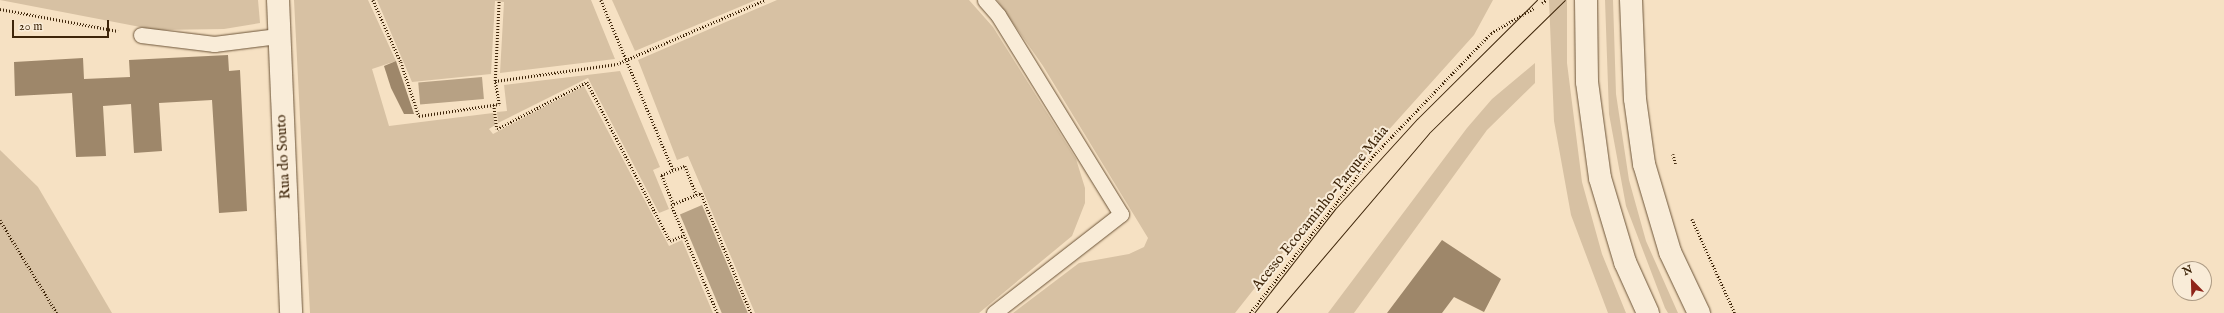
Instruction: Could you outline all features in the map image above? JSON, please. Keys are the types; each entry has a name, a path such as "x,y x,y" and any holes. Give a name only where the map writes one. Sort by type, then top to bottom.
{"main road":[{"name":"Rua do Souto","path":"278,0 277,36 291,313"},
{"path":"1586,0 1587,82 1600,178 1625,262 1648,313"},
{"path":"1631,0 1633,72 1644,164 1670,252 1699,313"}],"lane":[{"path":"985,0 998,15 1122,214 994,313"},
{"path":"141,35 214,44 277,36"}],"path":[{"path":"373,0 401,62 419,116 499,104 495,81 499,0"},
{"path":"601,0 673,170"},
{"path":"495,81 626,60 765,0"},
{"path":"1542,3 1546,0"},
{"name":"Acesso Ecocaminho-Parque Maia","path":"1250,313 1374,155 1491,33 1534,8"},
{"path":"0,10 141,35"},
{"path":"494,105 497,129 587,82 670,241 684,235"},
{"path":"1672,149 1678,172"},
{"path":"697,195 685,166 661,175 716,313"},
{"path":"673,204 701,193 751,313"},
{"path":"1691,217 1735,313"},
{"path":"0,220 57,313"}],"shaded area":[{"path":"0,0 258,0 260,23 224,29 156,30"},
{"path":"294,0 368,0 396,61 372,69 389,126 493,113 495,125 489,129 493,134 584,86 669,246 682,240 713,313 310,313"},
{"path":"377,0 591,0 615,59 500,73 504,2 495,1 491,74 412,82"},
{"path":"612,0 756,0 635,51"},
{"path":"777,0 969,0 993,27 1076,159 1085,188 1085,203 1072,236 979,313 755,313 688,156 677,160 638,60"},
{"path":"997,0 1493,0 1474,35 1314,213 1235,313 1013,313 1079,263 1129,254 1144,247 1148,238 1043,66"},
{"path":"1549,0 1567,0 1567,63 1582,182 1602,254 1626,313 1608,313 1571,215 1554,121"},
{"path":"1605,0 1613,0 1616,94 1629,180 1646,241 1678,313 1668,313 1665,308 1626,206 1609,114"},
{"path":"1535,63 1535,83 1487,130 1354,313 1328,313 1467,128 1492,99"},
{"path":"620,71 660,167 653,170 669,209 659,213 588,78 498,123 497,112 507,111 504,85"},
{"path":"482,77 484,99 420,104 418,83"},
{"path":"0,150 38,187 112,313 0,313"},
{"path":"702,205 748,313 722,313 680,214"}],"building":[{"path":"228,55 229,71 240,70 247,211 219,213 212,100 159,103 162,151 134,153 131,104 103,106 106,156 76,157 72,93 15,96 14,62 83,58 84,79 130,77 129,60"},
{"path":"396,61 414,114 404,114 391,88 384,66"},
{"path":"1442,240 1501,279 1484,312 1454,297 1442,313 1387,313"}],"tram line":[{"path":"1254,313 1335,209 1417,119 1537,0"},
{"path":"1276,313 1429,133 1565,0"}]}
